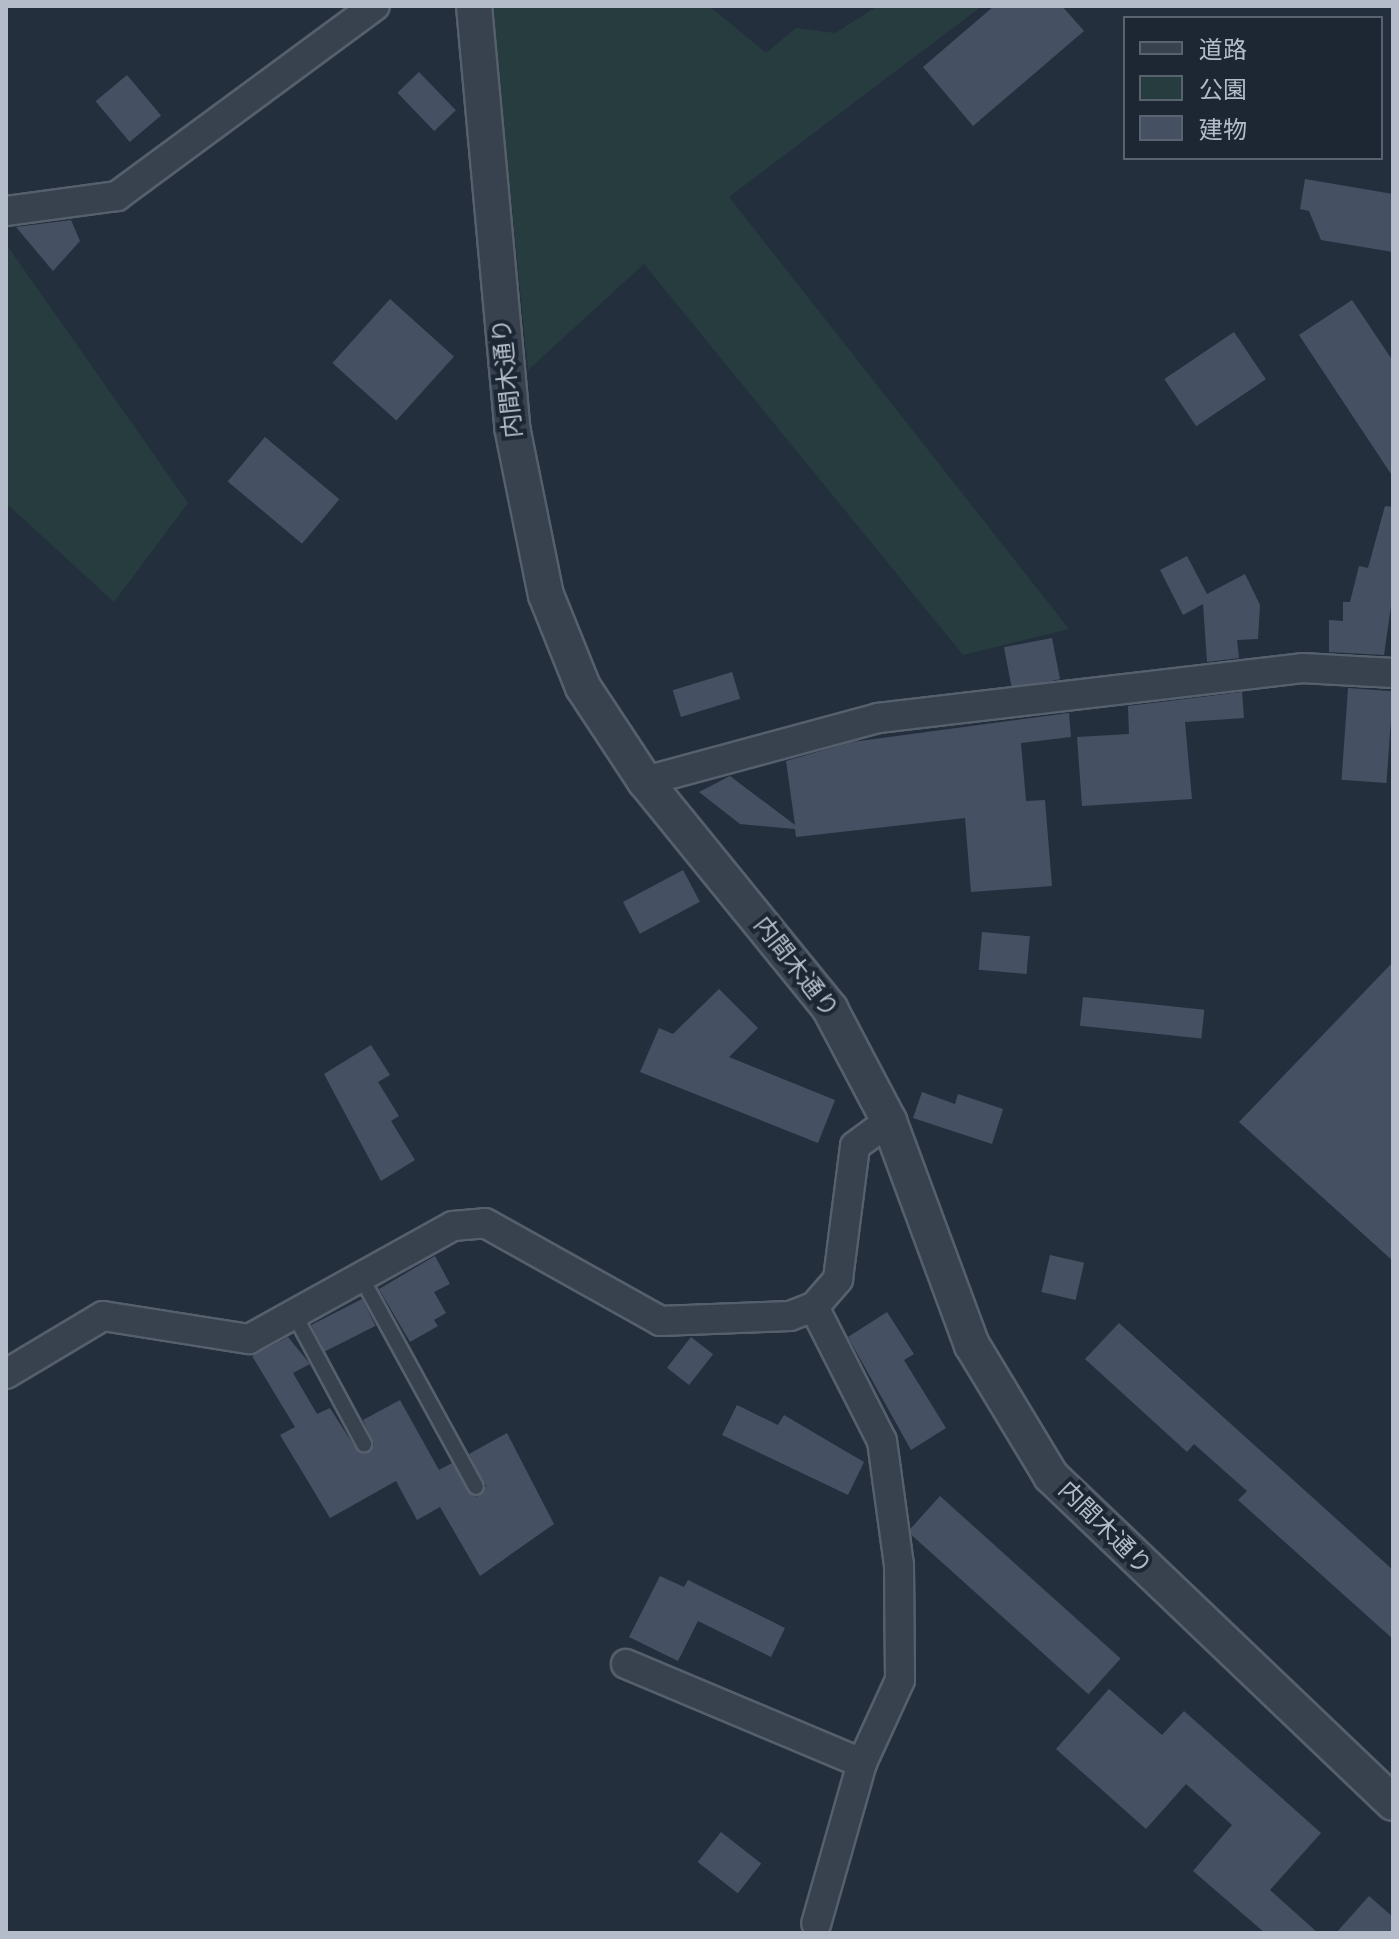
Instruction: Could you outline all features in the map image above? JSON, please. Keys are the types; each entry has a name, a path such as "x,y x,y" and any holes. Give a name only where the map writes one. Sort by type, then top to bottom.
{"street":[{"path":"6,211 117,196 375,6"},
{"name":"内間木通り","path":"474,6 512,427 546,595 583,687 645,781 830,1009 889,1121 972,1345 1051,1476 1393,1803"},
{"path":"645,781 878,718 1302,668 1393,673"},
{"path":"6,1374 103,1316 249,1339 453,1226 485,1223 660,1321 790,1316 814,1307 838,1279 855,1146 889,1121"},
{"path":"814,1307 882,1441 899,1565 900,1680 862,1763 816,1924"},
{"path":"626,1664 862,1763"}],"lane":[{"path":"361,1277 476,1487"},
{"path":"294,1314 364,1444"}],"green space":[{"path":"492,6 709,6 766,53 796,28 835,33 878,6 982,6 729,197 1069,629 963,655 644,264 528,370"},
{"path":"6,244 188,503 114,602 6,503"}],"building":[{"path":"994,6 1062,6 1084,31 973,126 923,67"},
{"path":"419,72 456,110 434,131 397,93"},
{"path":"127,75 161,116 130,142 96,101"},
{"path":"1305,179 1393,194 1393,252 1321,240 1309,211 1300,209"},
{"path":"71,220 80,241 53,271 16,227"},
{"path":"390,299 454,357 396,420 332,363"},
{"path":"1352,300 1393,361 1393,477 1299,335"},
{"path":"1234,332 1266,379 1196,426 1164,379"},
{"path":"265,437 339,499 302,544 228,481"},
{"path":"1385,506 1393,507 1393,592 1384,655 1329,652 1329,620 1343,621 1343,602 1350,602 1359,566 1368,568"},
{"path":"1187,556 1207,594 1245,574 1260,605 1258,639 1237,640 1239,658 1207,662 1203,604 1183,615 1160,570"},
{"path":"1052,638 1060,679 1012,689 1004,647"},
{"path":"732,672 740,699 681,717 673,690"},
{"path":"1348,688 1393,691 1386,783 1342,780"},
{"path":"1242,692 1244,718 1185,722 1192,799 1082,806 1077,737 1129,734 1128,706"},
{"path":"1069,713 1071,737 1021,743 1026,801 1045,800 1052,886 971,892 965,818 796,837 795,829 740,824 699,792 730,776 795,825 786,761 852,742"},
{"path":"683,870 700,902 640,934 623,902"},
{"path":"982,932 1030,936 1027,974 979,970"},
{"path":"1393,962 1393,1261 1239,1122"},
{"path":"719,989 758,1028 729,1057 835,1100 818,1143 640,1072 659,1028 673,1034"},
{"path":"1083,997 1204,1010 1201,1039 1080,1026"},
{"path":"371,1045 390,1075 378,1082 399,1116 391,1121 415,1160 381,1181 324,1074"},
{"path":"922,1092 955,1104 958,1094 1003,1109 992,1144 913,1118"},
{"path":"1050,1255 1084,1263 1076,1300 1041,1292"},
{"path":"435,1256 450,1284 434,1292 446,1313 434,1320 438,1326 410,1342 379,1289"},
{"path":"362,1299 376,1326 325,1352 311,1325"},
{"path":"887,1312 914,1354 904,1360 946,1428 911,1450 848,1337"},
{"path":"1119,1323 1393,1570 1393,1639 1238,1500 1247,1491 1194,1444 1187,1452 1085,1359"},
{"path":"288,1337 310,1364 293,1373 317,1414 330,1408 358,1452 374,1445 363,1420 400,1400 439,1470 452,1463 477,1497 486,1486 469,1454 507,1433 554,1524 480,1576 440,1507 417,1520 396,1481 330,1518 280,1435 295,1427 252,1356"},
{"path":"691,1337 713,1354 689,1385 667,1368"},
{"path":"737,1405 778,1425 784,1415 864,1462 848,1495 722,1435"},
{"path":"940,1496 1121,1659 1088,1694 908,1532"},
{"path":"660,1576 684,1587 688,1580 785,1628 771,1657 698,1621 678,1661 629,1637"},
{"path":"1109,1689 1162,1735 1184,1711 1321,1833 1270,1890 1318,1933 1265,1933 1193,1871 1232,1825 1186,1784 1146,1829 1056,1749"},
{"path":"721,1832 761,1863 738,1893 698,1862"},
{"path":"1369,1896 1393,1917 1393,1933 1336,1933"}]}
